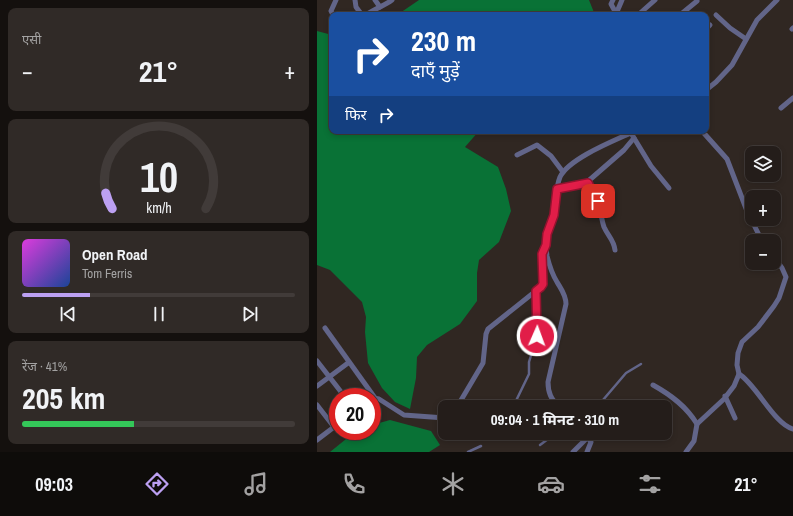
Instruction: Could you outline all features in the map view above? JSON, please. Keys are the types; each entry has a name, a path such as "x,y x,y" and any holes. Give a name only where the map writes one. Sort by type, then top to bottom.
{"street":[{"path":"332,12 331,10 336,0"},
{"path":"355,0 360,12"},
{"path":"375,0 380,7"},
{"path":"370,12 392,0"},
{"path":"613,0 611,4 616,12"},
{"path":"618,12 622,0"},
{"path":"641,12 655,0"},
{"path":"709,88 732,65 757,20 777,0"},
{"path":"684,12 697,1"},
{"path":"716,15 730,28 746,39"},
{"path":"781,108 793,98"},
{"path":"554,400 548,392 548,382 558,336 566,310 566,299 553,274 546,245 547,234 555,208 559,180 563,172 573,163 601,147 629,134"},
{"path":"633,134 634,138 651,166 669,188"},
{"path":"705,134 727,159 747,211 758,234"},
{"path":"557,189 585,183 624,150 634,138"},
{"path":"517,155 537,145 551,156 563,172"},
{"path":"585,183 590,185 594,191 600,209 603,226 613,242 615,250"},
{"path":"461,400 483,363 486,334 488,329 543,284 542,254 546,245"},
{"path":"686,452 693,441 697,424 734,386 739,374 737,365 738,353 742,342 758,327 779,298 786,277 781,267"},
{"path":"325,328 366,388"},
{"path":"317,361 338,388"},
{"path":"317,386 349,363"},
{"path":"739,374 748,380 761,398 781,420 793,429"},
{"path":"653,385 682,405 697,424"},
{"path":"725,396 735,418"},
{"path":"381,400 404,415 438,417"},
{"path":"317,405 329,418"},
{"path":"317,440 329,431"},
{"path":"573,452 586,440"},
{"path":"587,452 591,444 590,440"}],"lane":[{"path":"516,400 529,374 529,362 536,341 536,291"},
{"path":"603,400 626,373 641,364"},
{"path":"540,445 547,440"},
{"path":"468,452 481,446"}],"green space":[{"path":"419,0 589,0 594,12 401,12"},
{"path":"317,31 329,34 329,134 476,134 465,147 498,167 506,189 511,211 499,242 479,260 477,273 477,301 460,324 427,345 417,357 416,378 410,409 395,402 382,388 368,363 365,332 366,317 362,302 330,270 317,265"},
{"path":"390,420 431,431 440,445 429,452 330,452 345,440 381,440 381,422"}],"route":[{"path":"537,336 538,317 536,291 543,284 542,254 554,215 557,189 588,183 594,191 598,201"}]}
